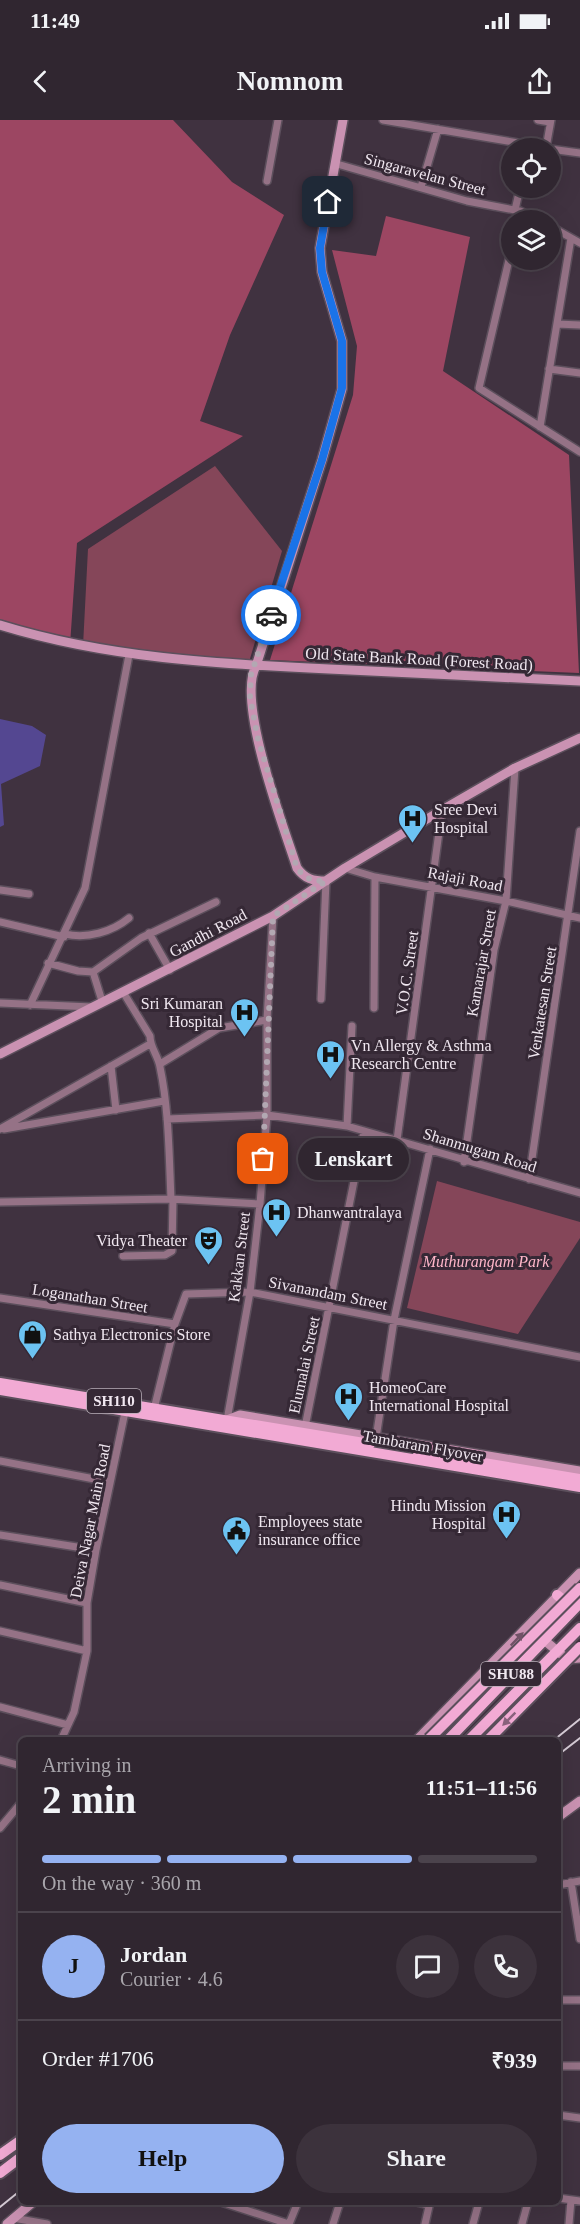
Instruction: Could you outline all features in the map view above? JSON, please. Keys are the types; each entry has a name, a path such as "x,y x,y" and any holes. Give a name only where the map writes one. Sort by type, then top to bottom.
{"main road":[{"name":"SH110","path":"0,1383 154,1409 232,1425"},
{"name":"SH110","path":"0,1390 125,1412 232,1425"},
{"name":"Tambaram Flyover","path":"232,1425 580,1479"},
{"name":"Tambaram Flyover","path":"232,1425 580,1487"},
{"path":"431,1737 580,1588"},
{"path":"557,1595 577,1606"},
{"name":"SHU88","path":"451,1737 577,1606"},
{"name":"SHU88","path":"473,1737 580,1628"},
{"path":"491,1737 580,1649"},
{"path":"0,2155 18,2142"},
{"path":"0,2173 18,2159"}],"street":[{"path":"267,181 278,120"},
{"path":"321,999 326,881 302,876 297,868 258,739 250,697 251,675 256,666 322,460 342,388 342,341 322,272 320,248 337,164 343,120"},
{"path":"383,120 434,125 501,141"},
{"path":"538,120 551,121 549,138"},
{"path":"421,187 434,125"},
{"path":"561,151 580,153"},
{"name":"Singaravelan Street","path":"337,164 467,201 518,210"},
{"path":"518,210 519,198"},
{"path":"561,232 580,243"},
{"path":"540,427 571,238"},
{"path":"507,270 479,388 580,452"},
{"path":"557,324 580,325"},
{"path":"549,369 580,373"},
{"name":"Old State Bank Road (Forest Road)","path":"0,625 46,639 129,655 256,666 580,681"},
{"path":"30,1005 58,941 64,935 85,888 129,655"},
{"name":"Gandhi Road","path":"0,1054 273,916 345,868 442,810 515,768 580,738"},
{"name":"Kamarajar Street","path":"464,1162 494,950 506,901 515,768"},
{"name":"V.O.C. Street","path":"397,1140 442,810"},
{"name":"Venkatesan Street","path":"529,1179 580,831"},
{"name":"Rajaji Road","path":"345,868 375,877 506,901 580,918"},
{"path":"374,1008 375,877"},
{"path":"0,890 29,894"},
{"path":"48,963 78,971 93,972 149,933 216,902"},
{"name":"Kakkan Street","path":"232,1425 260,1204 267,1115 267,1020 273,916"},
{"path":"0,922 64,935 90,935 121,925 129,918"},
{"path":"149,933 170,970"},
{"path":"93,972 102,1001"},
{"path":"123,992 150,1036 150,1044 160,1064 167,1119 172,1199 172,1251 165,1255 123,1256"},
{"path":"0,1003 92,1007"},
{"path":"160,1064 219,1028 267,1020"},
{"path":"347,1126 352,1026"},
{"path":"0,1129 150,1044"},
{"path":"111,1066 116,1110"},
{"path":"0,1129 164,1101"},
{"name":"Shanmugam Road","path":"167,1119 267,1115 347,1126 430,1149 464,1162 580,1193"},
{"name":"Elumalai Street","path":"305,1427 364,1131"},
{"path":"376,1438 394,1320 430,1149"},
{"path":"0,1202 172,1199 260,1204"},
{"name":"Sivanandam Street","path":"154,1409 175,1324 186,1294 250,1292 580,1357"},
{"name":"Loganathan Street","path":"0,1298 175,1324"},
{"name":"Deiva Nagar Main Road","path":"62,1737 74,1712 87,1651 87,1603 125,1412"},
{"path":"232,1425 240,1415 580,1472"},
{"path":"0,1461 110,1482"},
{"path":"0,1535 96,1550"},
{"path":"420,1737 580,1573"},
{"path":"0,1586 87,1603"},
{"path":"0,1630 87,1651"},
{"path":"544,1640 567,1659 580,1658"},
{"path":"567,1641 580,1649"},
{"path":"0,1707 68,1725"},
{"path":"0,1760 18,1765"},
{"path":"561,1815 580,1801"},
{"path":"0,1828 18,1807"},
{"path":"561,1884 580,1881"},
{"path":"571,1882 580,1939"},
{"path":"561,2000 580,2000"},
{"path":"561,2066 580,2066"},
{"path":"561,2115 580,2118"},
{"path":"561,2198 580,2201"},
{"path":"569,2224 572,2200"},
{"path":"10,2221 29,2205"},
{"path":"230,2205 289,2224 297,2205"},
{"path":"333,2224 339,2205"},
{"path":"425,2224 429,2205"},
{"path":"473,2224 478,2205"},
{"path":"522,2224 527,2205"},
{"path":"10,2221 47,2224"}],"green space":[{"path":"215,466 282,551 249,662 83,646 88,549"},
{"name":"Muthurangam Park","path":"437,1181 580,1222 580,1238 518,1334 407,1308"}],"shaded area":[{"path":"0,120 173,120 232,182 284,215 230,335 200,421 243,436 77,543 70,645 0,623"},
{"path":"386,216 470,237 443,371 569,455 579,673 270,660 353,395 357,346 332,250 376,256"},
{"path":"0,719 32,726 46,735 40,766 1,784 4,825 0,827"}],"railway":[{"path":"558,1737 580,1719"},
{"path":"561,1753 580,1738"},
{"path":"0,2207 18,2192"}],"way so far":[{"path":"263,1159 267,1115 267,1020 273,916 326,881 302,876 297,868 258,739 250,697 251,675 256,666 271,615"}],"place":[{"name":"Sree Devi Hospital","path":"413,844"},
{"name":"Sri Kumaran Hospital","path":"244,1038"},
{"name":"Vn Allergy & Asthma Research Centre","path":"330,1080"},
{"name":"Lenskart","path":"263,1159"},
{"name":"Dhanwantralaya","path":"276,1238"},
{"name":"Vidya Theater","path":"208,1266"},
{"name":"Sathya Electronics Store","path":"32,1360"},
{"name":"HomeoCare International Hospital","path":"348,1422"},
{"name":"Hindu Mission Hospital","path":"507,1540"},
{"name":"Employees state insurance office","path":"237,1556"}],"route":[{"path":"271,615 322,460 342,388 344,365 342,341 322,272 320,248 328,202"}]}
